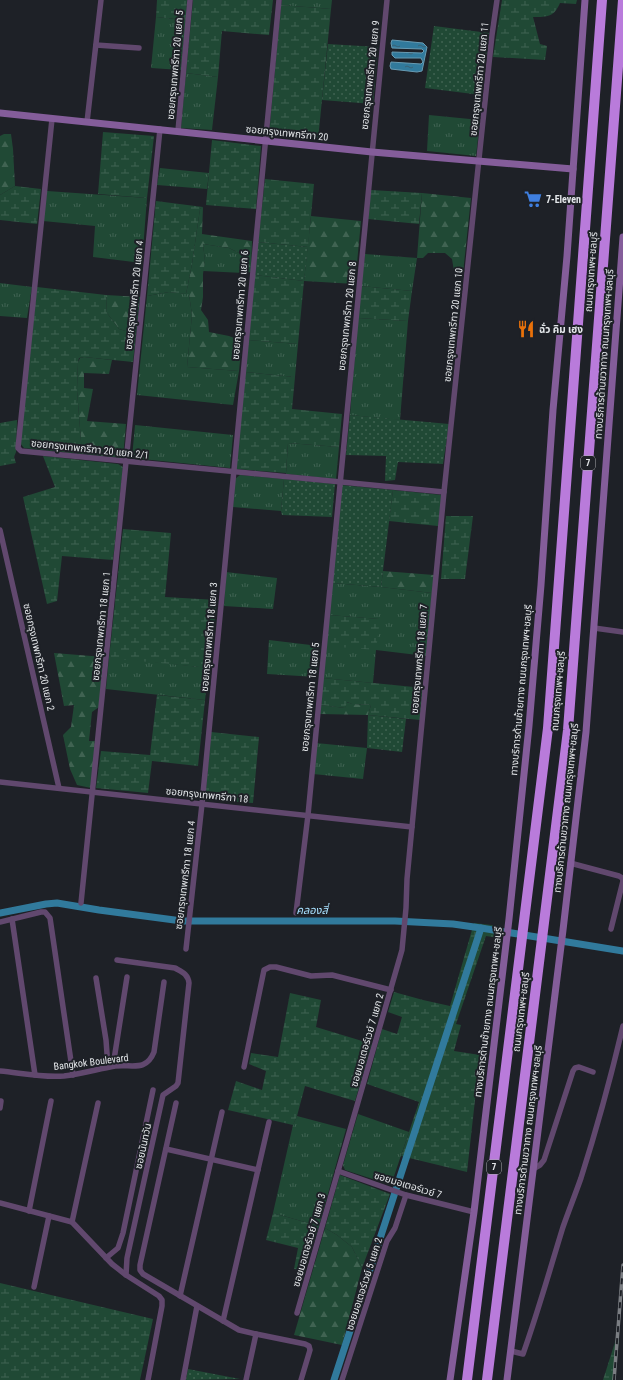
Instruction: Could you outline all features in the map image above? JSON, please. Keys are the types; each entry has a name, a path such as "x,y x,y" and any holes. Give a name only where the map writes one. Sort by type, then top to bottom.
{"highway":[{"name":"ถนนกรุงเทพฯ-ชลบุรี","path":"467,1380 548,728 602,0"},
{"name":"ถนนกรุงเทพฯ-ชลบุรี","path":"487,1380 568,730 623,0"}],"main road":[{"name":"ทางบริการด้านซ้ายทาง ถนนกรุงเทพฯ-ชลบุรี","path":"450,1380 474,1212 509,919 531,711 585,0"},
{"name":"ซอยกรุงเทพกรีฑา 20","path":"0,114 160,129 372,152 573,169"},
{"name":"ทางบริการด้านขวาทาง ถนนกรุงเทพฯ-ชลบุรี","path":"507,1380 586,732 623,237"}],"street":[{"path":"87,122 101,0"},
{"name":"ซอยกรุงเทพกรีฑา 20 แยก 5","path":"178,131 190,0"},
{"name":"ซอยกรุงเทพกรีฑา 20 แยก 6","path":"234,472 279,0"},
{"name":"ซอยกรุงเทพกรีฑา 20 แยก 9","path":"372,152 387,0"},
{"name":"ซอยกรุงเทพกรีฑา 20 แยก 11","path":"479,160 497,0"},
{"path":"96,45 139,48"},
{"name":"ซอยกรุงเทพกรีฑา 20 แยก 2/1","path":"52,119 18,448 21,451 444,492"},
{"name":"ซอยกรุงเทพกรีฑา 20 แยก 4","path":"126,462 160,129"},
{"name":"ซอยกรุงเทพกรีฑา 20 แยก 8","path":"340,482 372,152"},
{"name":"ซอยกรุงเทพกรีฑา 20 แยก 10","path":"444,492 479,160"},
{"name":"ซอยกรุงเทพกรีฑา 18 แยก 1","path":"81,902 126,462"},
{"name":"ซอยกรุงเทพกรีฑา 18 แยก 3","path":"202,804 234,472"},
{"name":"ซอยกรุงเทพกรีฑา 18 แยก 5","path":"296,913 308,815 340,482"},
{"name":"ซอยกรุงเทพกรีฑา 18 แยก 7","path":"405,913 444,492"},
{"name":"ซอยกรุงเทพกรีฑา 20 แยก 2","path":"0,530 59,788"},
{"path":"594,628 623,632"},
{"name":"ซอยกรุงเทพกรีฑา 18","path":"0,782 412,827"},
{"name":"ซอยกรุงเทพกรีฑา 18 แยก 4","path":"186,949 202,804"},
{"path":"570,863 622,878 623,880 611,930"},
{"path":"0,922 41,912 44,912 50,918 73,1075"},
{"name":"ซอยมอเตอร์เวย์ 7 แยก 2","path":"338,1171 402,950 405,913"},
{"path":"12,919 35,1075"},
{"name":"ซอยนันทวัน","path":"116,960 175,968 184,972 188,977 189,983 178,1083 163,1095 127,1258 126,1275"},
{"path":"244,1067 264,970 266,968 276,967 311,976 332,975 391,990"},
{"path":"110,1067 127,977"},
{"path":"96,978 110,1067"},
{"name":"Bangkok Boulevard","path":"0,1072 54,1077 73,1075 110,1067 140,1066 147,1064 151,1060 154,1052 164,982"},
{"path":"511,1352 523,1354 538,1311 594,1134 623,1026"},
{"path":"533,1169 540,1165 544,1160 575,1068 578,1067 593,1072"},
{"path":"106,1258 118,1248 123,1234 153,1090"},
{"path":"0,1108 1,1101"},
{"path":"28,1210 51,1101"},
{"path":"72,1222 98,1103"},
{"path":"176,1103 140,1270 143,1274 240,1330 306,1344 309,1346 310,1350 301,1380"},
{"path":"180,1296 222,1112"},
{"path":"223,1321 269,1122"},
{"path":"166,1149 258,1170"},
{"name":"ซอยมอเตอร์เวย์ 7","path":"338,1171 404,1194 474,1212"},
{"name":"ซอยมอเตอร์เวย์ 7 แยก 3","path":"297,1313 338,1171"},
{"name":"ซอยมอเตอร์เวย์ 5 แยก 2","path":"342,1380 387,1241 395,1228 404,1194"},
{"path":"0,1204 72,1222 106,1258 126,1275 159,1296 162,1300 162,1306 148,1380"},
{"path":"34,1287 49,1216"},
{"path":"183,1380 197,1306"},
{"path":"246,1380 256,1334"}],"green space":[{"path":"157,0 187,0 186,20 156,17"},
{"path":"193,0 273,0 269,35 222,31 218,77 186,73"},
{"path":"282,0 332,0 331,9 281,5"},
{"path":"502,0 577,0 576,4 560,3 553,14 543,17 533,17 540,44 547,46 545,60 493,57"},
{"path":"281,5 331,9 318,140 269,134"},
{"path":"156,17 186,20 181,70 151,68"},
{"path":"434,26 489,33 481,95 425,88"},
{"path":"328,44 378,47 373,104 322,100"},
{"path":"186,73 218,77 212,130 181,128"},
{"path":"429,115 480,120 476,156 427,151"},
{"path":"103,132 154,136 147,198 98,194"},
{"path":"4,134 11,134 15,186 0,195 0,136"},
{"path":"212,140 261,146 256,209 206,205"},
{"path":"160,168 209,173 207,189 157,185"},
{"path":"265,179 314,184 308,247 258,242"},
{"path":"15,186 41,189 37,224 0,220 0,195"},
{"path":"371,190 422,193 419,224 368,219"},
{"path":"47,191 147,198 142,263 93,257 95,226 43,221"},
{"path":"422,193 471,198 463,273 454,271 452,259 445,253 428,253 423,258 417,258"},
{"path":"156,201 203,207 200,209 186,294 169,292 147,296"},
{"path":"203,207 202,234 252,241 251,272 244,273 241,254 229,248 203,244 205,261 201,310 208,320 209,332 229,336 242,341 239,371 187,367 192,315 189,294 186,294 200,209"},
{"path":"311,216 361,221 355,284 304,281"},
{"path":"258,242 308,247 304,281 255,275"},
{"path":"203,244 229,248 241,254 244,273 203,271 205,261"},
{"path":"365,254 417,258 412,291 361,286"},
{"path":"255,275 304,281 298,344 248,340"},
{"path":"0,283 32,287 27,318 0,316"},
{"path":"361,286 412,291 408,321 358,318"},
{"path":"37,287 106,295 107,313 119,329 136,334 133,362 84,357 79,358 77,390 82,454 24,448 20,443"},
{"path":"169,292 189,294 192,315 187,367 239,371 233,405 137,395 147,296"},
{"path":"106,295 140,297 136,334 119,329 107,313"},
{"path":"358,318 408,321 400,420 350,415"},
{"path":"248,340 298,344 295,377 245,372"},
{"path":"84,357 112,360 109,374 84,373 84,388 93,389 87,421 126,424 123,458 82,454 77,390 78,362 80,358"},
{"path":"245,372 295,377 292,409 342,414 339,447 288,443 286,473 236,469"},
{"path":"350,415 449,424 443,464 398,462 395,480 385,481 386,456 346,455"},
{"path":"17,420 16,452 14,457 16,463 0,466 0,423"},
{"path":"135,425 233,435 230,468 132,458"},
{"path":"288,443 339,447 336,479 286,474"},
{"path":"43,456 118,464 123,467 113,560 62,556 57,601 47,604 23,497 55,487"},
{"path":"240,475 284,479 281,511 233,507 235,479"},
{"path":"284,479 335,484 332,517 282,515 281,511"},
{"path":"341,485 393,490 381,587 332,583"},
{"path":"393,490 442,495 438,526 389,521"},
{"path":"446,516 473,516 465,579 441,579"},
{"path":"123,529 171,533 165,597 217,600 209,668 109,658"},
{"path":"383,571 434,575 432,593 381,587"},
{"path":"226,572 277,578 273,609 224,606"},
{"path":"332,583 432,593 426,656 376,650 373,683 323,678 326,646 379,619 329,615"},
{"path":"329,615 380,619 376,650 326,646"},
{"path":"269,640 319,646 317,677 267,674"},
{"path":"54,653 104,657 99,707 92,712 89,741 95,741 91,788 77,785 70,769 63,735 71,727 74,705 64,706"},
{"path":"109,657 209,668 205,700 106,689"},
{"path":"323,678 424,688 420,720 368,715 371,705 352,704 347,702 345,708 321,705"},
{"path":"157,695 205,700 198,766 152,761 148,793 96,788 101,751 150,755"},
{"path":"346,702 371,705 368,715 320,714 321,705 345,708"},
{"path":"368,715 406,719 402,752 367,748"},
{"path":"211,732 259,737 253,803 205,800"},
{"path":"316,743 367,748 363,779 313,774"},
{"path":"474,923 500,926 499,938 486,936 456,1024 461,1025 454,1051 480,1055 467,1172 401,1156 419,1102 367,1084 382,1029 397,1034 402,1017 388,1012 394,992 450,1006"},
{"path":"290,993 321,1000 316,1027 372,1044 355,1101 305,1086 293,1125 228,1110 236,1081 262,1090 266,1071 249,1064 251,1053 278,1057"},
{"path":"358,1114 409,1132 391,1185 345,1170 343,1165"},
{"path":"297,1116 346,1129 319,1226 273,1213 293,1125"},
{"path":"340,1175 390,1194 362,1268 352,1247 325,1228"},
{"path":"273,1213 319,1226 305,1270 294,1269 298,1248 266,1240"},
{"path":"325,1228 352,1247 362,1268 342,1345 294,1335"},
{"path":"0,1283 153,1319 140,1380 0,1380"},
{"path":"619,1337 615,1380 603,1380 616,1339"},
{"path":"188,1369 240,1379 186,1380"}],"water":[{"path":"392,40 423,43 427,47 422,71 417,72 391,69 391,62 421,64 423,62 421,58 395,58 392,55 392,52 422,53 424,51 422,49 392,48"}],"waterway":[{"name":"คลองสี่","path":"0,913 57,903 182,921 395,921 453,924 623,951"},
{"path":"334,1380 481,928"}],"railway":[{"path":"614,1380 623,1265"}],"place":[{"name":"7-Eleven","path":"533,199"},
{"name":"ฉั่ว คิม เฮง","path":"526,329"}]}
